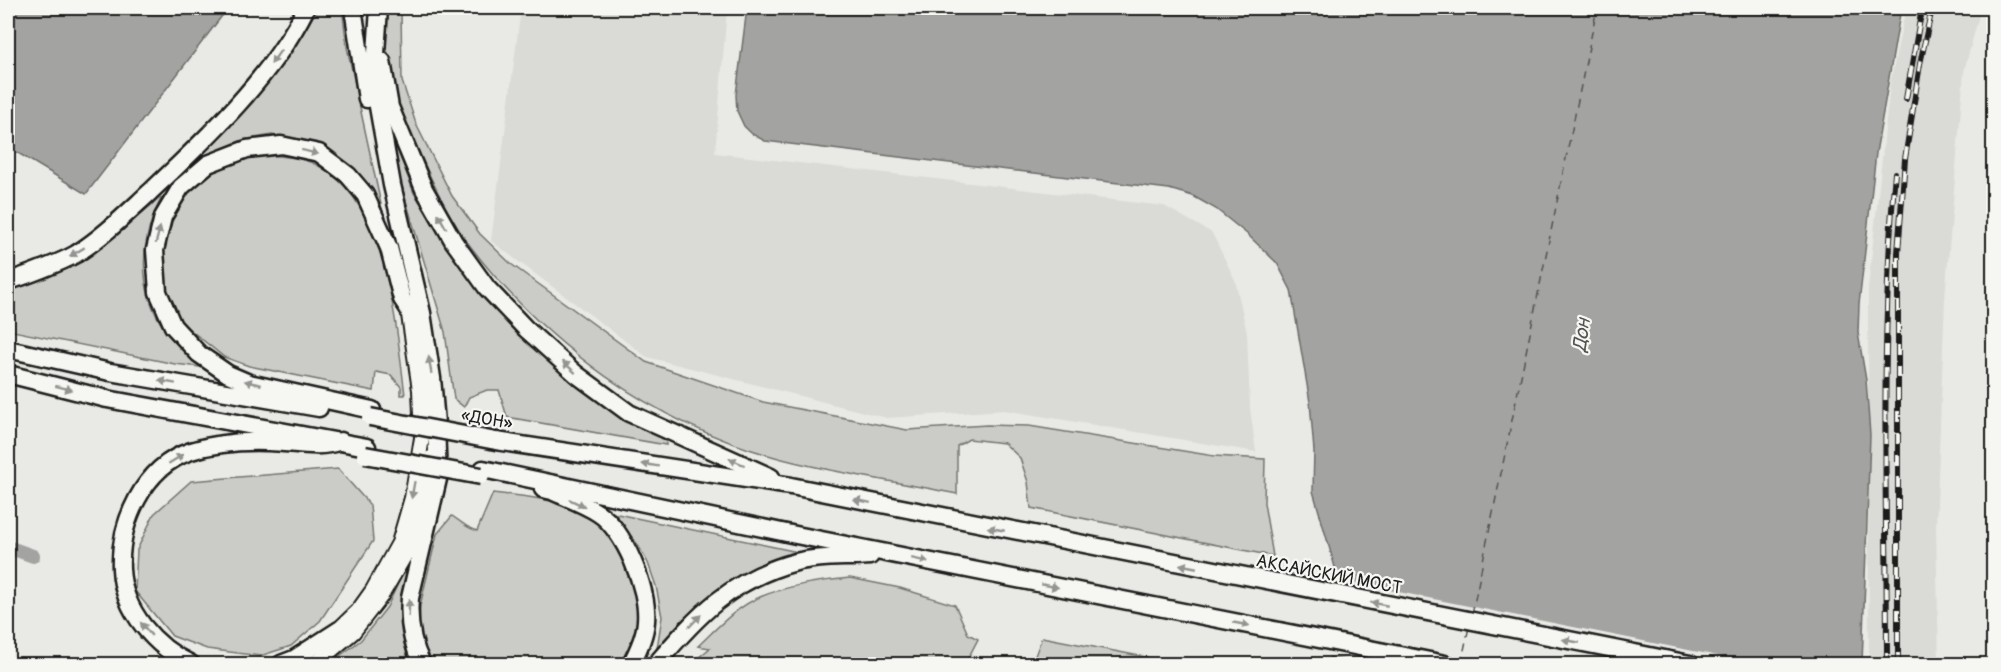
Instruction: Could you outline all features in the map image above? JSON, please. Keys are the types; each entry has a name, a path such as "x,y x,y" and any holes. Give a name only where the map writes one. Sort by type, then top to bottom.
{"main road":[{"path":"8,281 75,254 113,226 185,158 274,61 306,8"},
{"path":"353,8 363,76 408,308"},
{"path":"379,8 374,84 392,185 422,313 436,423 438,479 408,615 413,646 422,664"},
{"path":"376,30 390,106 420,180 453,242 487,288 576,374 629,413 791,486"},
{"path":"371,414 249,383 228,374 199,354 173,326 158,292 154,250 163,217 181,186 208,164 247,149 281,145 319,153 348,175 365,195 389,248 402,299 408,308"},
{"name":"«ДОН»","path":"8,349 110,372 371,414 540,448 791,486 961,522"},
{"path":"8,374 107,399 356,446 891,555 1445,664"},
{"path":"191,664 161,646 141,625 129,602 122,580 120,552 126,526 132,507 144,488 173,460 189,452 213,446 270,441 356,446"},
{"path":"482,472 552,491 600,514 622,538 634,564 645,601 646,619 642,640 631,664"},
{"name":"АКСАЙСКИЙ МОСТ","path":"961,522 1690,664"},
{"path":"656,664 698,617 721,597 746,582 795,562 891,555"},
{"path":"281,664 294,659 339,630"}],"street":[{"path":"299,664 358,611 373,590 399,543 412,498 422,438 420,390 408,308"},
{"path":"315,664 353,633 381,596 409,548 424,502 436,423"}],"shaded area":[{"path":"318,8 342,8 347,47 382,209 364,186 308,143 272,135 242,140 190,165 253,101 292,52"},
{"path":"389,8 401,8 402,81 416,124 452,196 480,234 511,264 646,362 763,402 907,430 987,425 1029,426 1214,456 1265,459 1264,503 1273,556 1031,508 1028,482 1020,458 1004,443 969,439 957,446 957,494 820,468 775,457 687,424 645,402 568,348 533,317 501,283 457,227 434,185 400,110 384,37"},
{"path":"521,8 727,8 715,153 1164,206 1212,233 1235,280 1247,333 1250,408 1256,452 1004,410 887,418 647,357 491,241"},
{"path":"1906,8 1981,8 1964,71 1945,297 1936,528 1939,664 1869,664 1868,289 1890,84"},
{"path":"388,140 395,143 414,193 446,244 635,424 666,440 666,445 507,417 499,390 487,390 469,397 464,407 454,399 445,332"},
{"path":"263,155 284,156 317,165 341,182 359,206 374,235 384,267 392,301 405,395 401,395 401,387 391,375 376,372 374,391 249,366 224,357 183,324 168,299 162,274 163,237 176,208 199,180 237,160"},
{"path":"162,197 154,213 145,247 144,264 149,298 165,330 200,367 8,330 8,290 51,274 80,258 106,241"},
{"path":"338,469 370,505 373,541 320,621 291,646 260,656 207,649 172,636 135,591 137,550 154,514 191,481"},
{"path":"493,493 569,506 593,518 606,530 626,562 638,597 638,631 624,664 431,664 423,650 419,629 420,606 437,534 452,516 477,531"},
{"path":"613,513 817,556 743,580 664,651 657,648 662,617 656,586 648,563 638,545"},
{"path":"415,547 401,621 408,660 411,664 329,664 361,640 387,607"},
{"path":"850,578 900,588 955,605 968,634 978,639 965,664 701,664 698,658 710,648 698,646 727,619 751,601 793,587"},
{"path":"1042,637 1181,664 1032,664"}],"water":[{"path":"8,8 228,8 86,194 8,147"},
{"name":"Дон","path":"747,8 1901,8 1876,153 1859,304 1858,333 1866,380 1870,435 1862,664 1329,664 1337,574 1313,491 1314,451 1310,402 1291,290 1277,263 1247,234 1216,209 1193,196 1169,189 765,141 752,134 744,126 737,111 736,95"}],"pier":[{"path":"1334,579 1758,664 1370,664 1327,656 1332,623"}],"waterway":[{"path":"8,547 33,556"}],"ferry route":[{"path":"1472,614 1597,8"},
{"path":"1461,664 1469,627"}],"railway":[{"path":"1906,99 1922,8"},
{"path":"1898,664 1898,253 1905,159 1920,64 1932,8"},
{"path":"1887,664 1886,357 1890,234 1895,173"}]}
